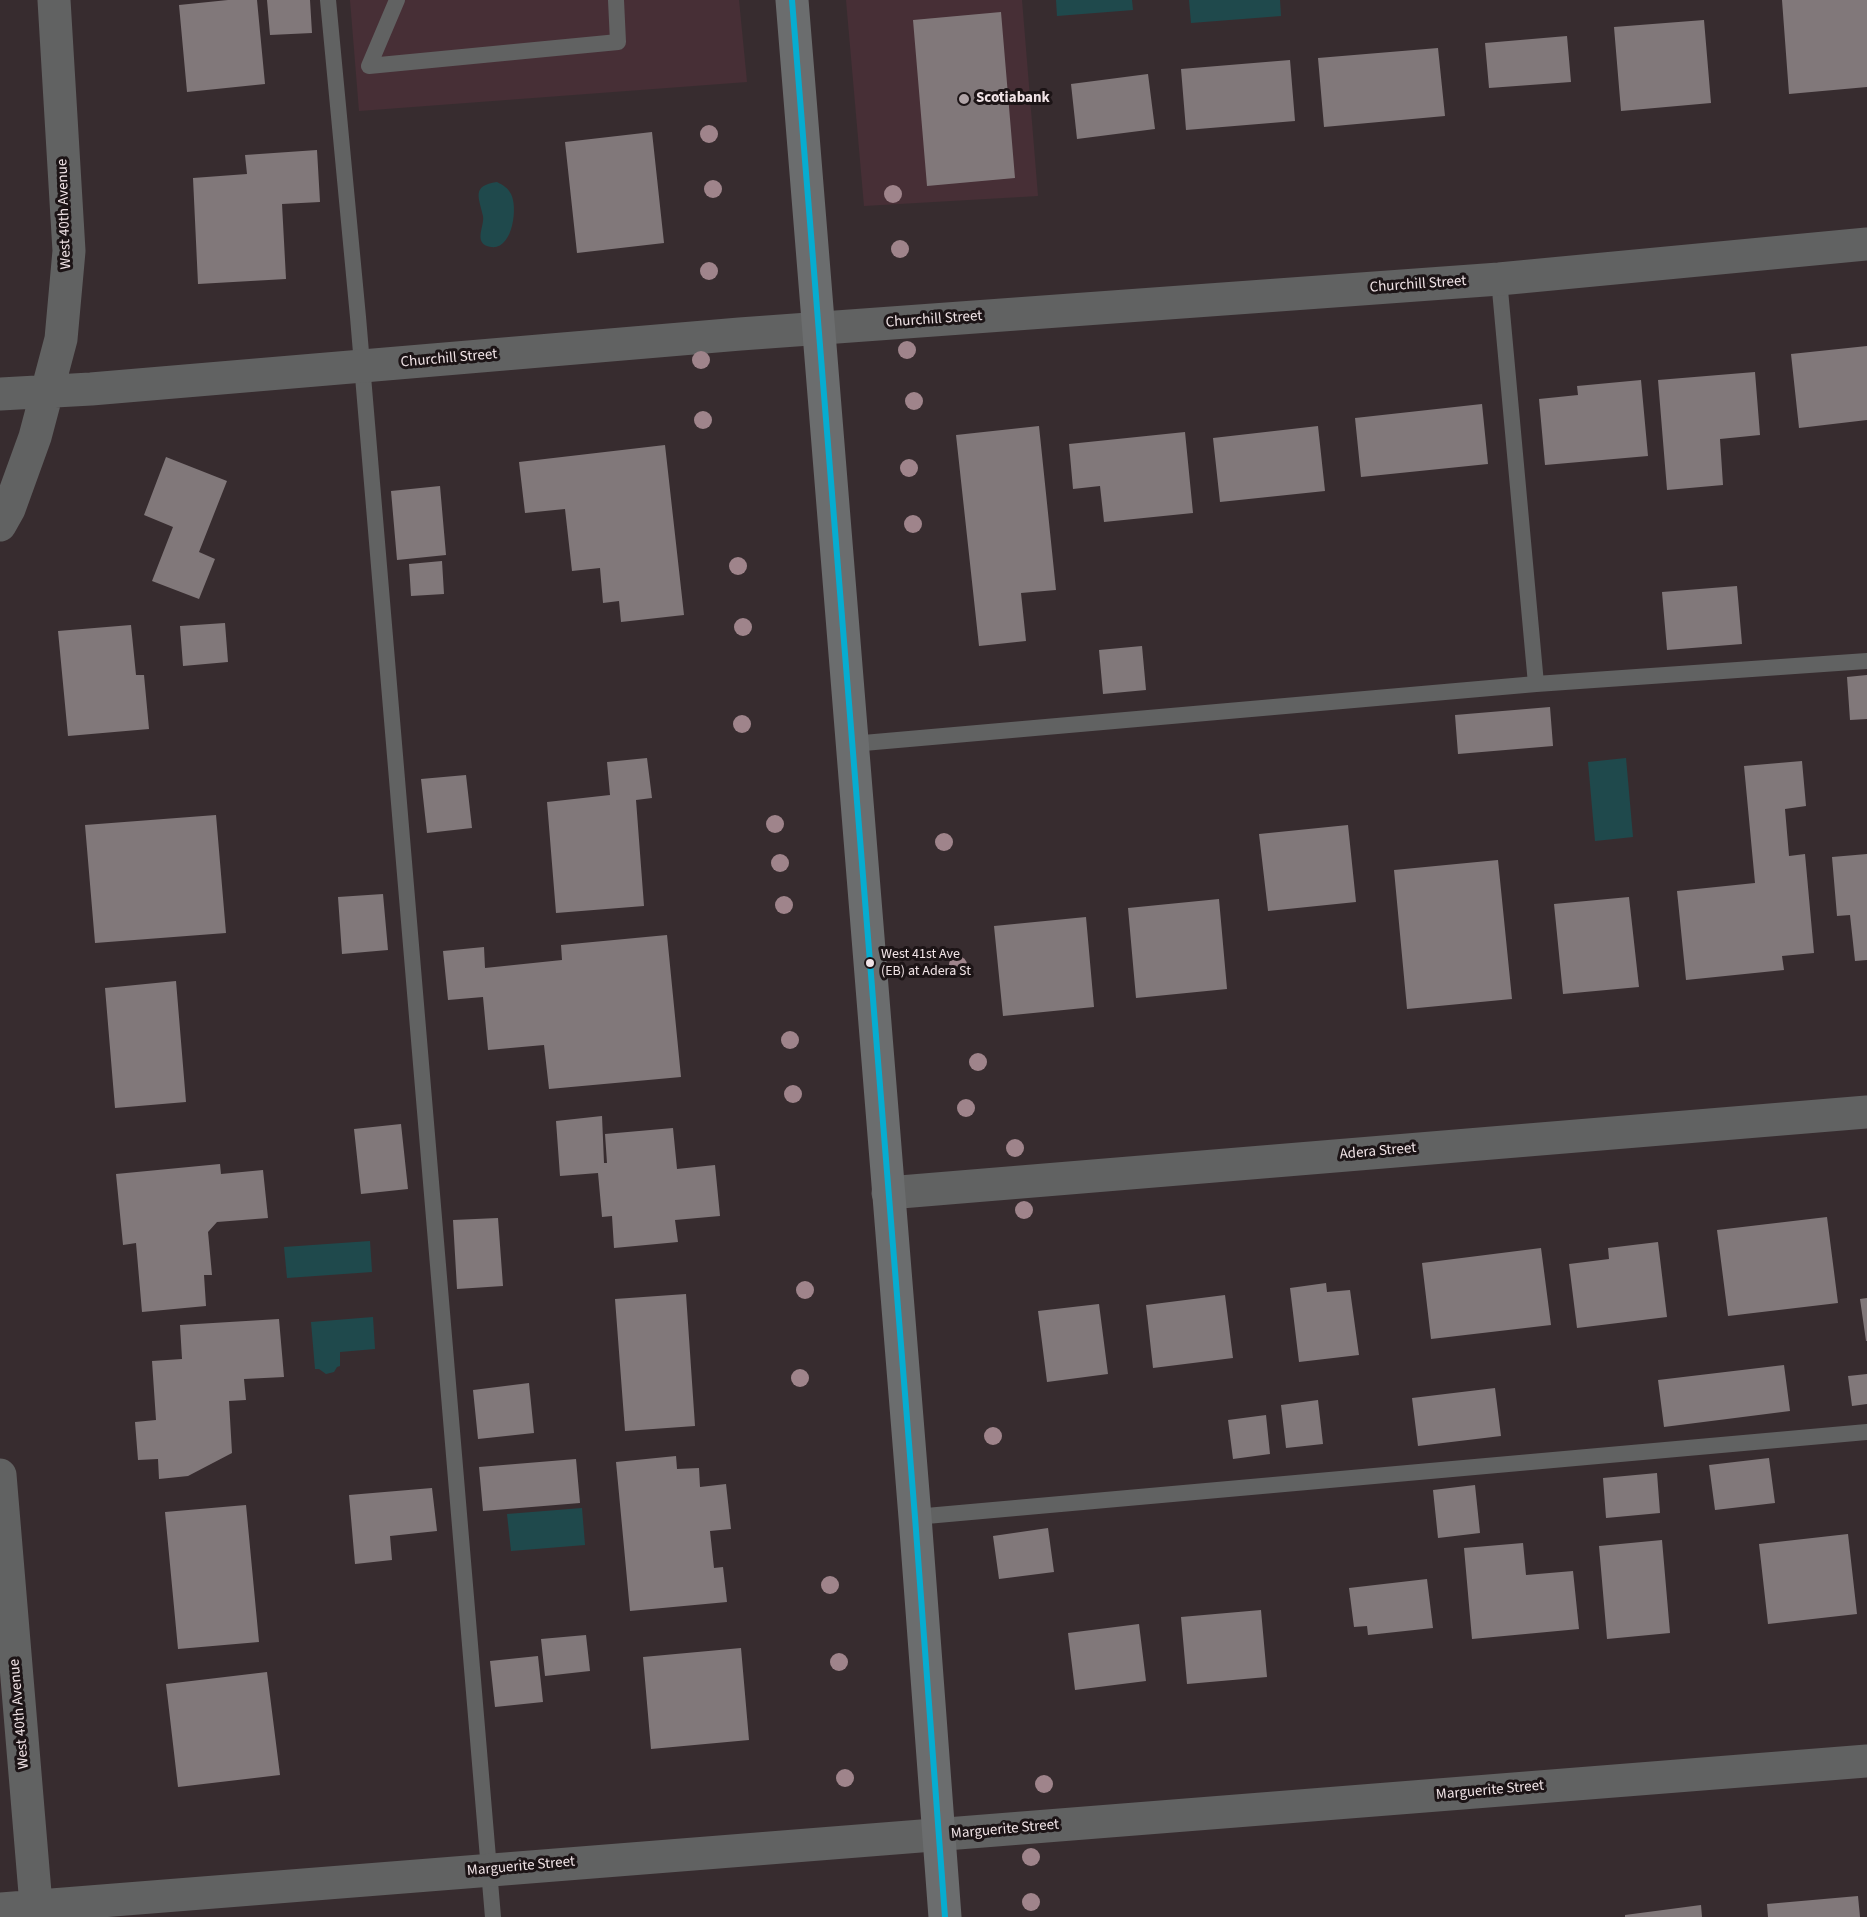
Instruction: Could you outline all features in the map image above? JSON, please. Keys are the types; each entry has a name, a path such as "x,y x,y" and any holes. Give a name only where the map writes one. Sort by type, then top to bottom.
{"main road":[{"path":"792,0 915,1517 945,1917"}],"street":[{"name":"West 40th Avenue","path":"0,525 9,509 35,437 61,339 69,251 54,0"},
{"name":"Churchill Street","path":"0,394 817,329 1499,279 1867,244"},
{"name":"Adera Street","path":"888,1193 1867,1112"},
{"name":"West 40th Avenue","path":"0,1475 37,1912"},
{"name":"Marguerite Street","path":"0,1909 37,1912 488,1870 1867,1761"}],"lane":[{"path":"328,0 362,366 493,1917"},
{"path":"397,0 369,66 618,42 616,0"},
{"path":"1499,279 1536,684"},
{"path":"852,744 1536,684 1867,661"},
{"path":"915,1517 1867,1432"}],"shaded area":[{"path":"350,0 739,0 747,82 359,111"},
{"path":"846,0 1022,0 1038,196 864,206"}],"water":[{"path":"1056,0 1132,0 1133,10 1057,16"},
{"path":"1189,0 1280,0 1281,16 1191,23"},
{"path":"497,182 511,194 514,217 509,235 504,242 491,247 485,245 481,239 483,216 479,193 483,186"},
{"path":"1626,758 1633,837 1595,841 1588,762"},
{"path":"370,1241 372,1272 287,1278 284,1247"},
{"path":"373,1317 375,1349 340,1352 340,1366 334,1372 326,1374 315,1369 311,1322"},
{"path":"582,1508 585,1545 511,1551 507,1514"}],"building":[{"path":"228,0 257,0 265,84 187,92 179,5"},
{"path":"267,0 310,0 312,33 270,35"},
{"path":"1782,0 1867,0 1867,87 1789,94"},
{"name":"Scotiabank","path":"1001,12 1015,178 927,186 913,20"},
{"path":"1704,20 1711,103 1621,111 1614,27"},
{"path":"1567,36 1571,82 1489,88 1485,43"},
{"path":"1438,48 1445,116 1324,127 1318,58"},
{"path":"1290,60 1295,121 1186,130 1181,69"},
{"path":"1148,74 1155,129 1077,139 1071,84"},
{"path":"652,132 664,243 577,253 565,142"},
{"path":"317,150 320,202 282,204 286,279 198,284 193,178 247,174 245,155"},
{"path":"1867,346 1867,420 1799,428 1791,354"},
{"path":"1755,372 1760,435 1720,439 1723,485 1667,490 1658,380"},
{"path":"1641,380 1648,456 1545,465 1539,399 1578,395 1577,386"},
{"path":"1482,404 1488,464 1361,477 1355,418"},
{"path":"1039,426 1056,590 1021,593 1026,641 979,646 956,435"},
{"path":"1318,426 1325,491 1220,502 1213,438"},
{"path":"1185,432 1193,513 1104,522 1100,486 1073,489 1069,444"},
{"path":"665,445 684,615 621,622 619,601 603,603 600,568 572,571 565,509 525,513 519,462"},
{"path":"166,457 227,481 199,552 215,559 199,599 152,581 173,527 144,515"},
{"path":"440,486 446,555 397,560 391,491"},
{"path":"442,561 444,594 411,596 409,564"},
{"path":"1737,586 1742,644 1667,650 1662,592"},
{"path":"225,623 228,662 183,666 180,626"},
{"path":"131,625 136,675 144,675 149,729 68,736 58,631"},
{"path":"1142,646 1146,690 1103,694 1099,650"},
{"path":"1867,675 1867,719 1850,720 1847,677"},
{"path":"1550,707 1553,746 1458,754 1455,715"},
{"path":"647,758 652,798 636,800 644,906 556,913 547,802 610,795 607,762"},
{"path":"1802,761 1806,806 1785,809 1789,856 1805,854 1814,953 1782,956 1784,970 1686,980 1677,891 1755,883 1744,766"},
{"path":"466,775 472,828 427,833 421,779"},
{"path":"216,815 226,933 95,943 85,825"},
{"path":"1348,825 1356,902 1268,911 1259,834"},
{"path":"1867,854 1867,960 1855,961 1850,915 1837,916 1832,857"},
{"path":"1498,860 1512,999 1407,1009 1394,870"},
{"path":"383,894 388,950 342,954 338,897"},
{"path":"1629,897 1639,987 1563,994 1554,904"},
{"path":"1219,899 1227,989 1136,998 1128,908"},
{"path":"1086,917 1094,1007 1003,1016 994,926"},
{"path":"667,935 681,1077 549,1089 544,1045 488,1050 483,997 448,1000 443,951 484,947 485,968 562,960 561,945"},
{"path":"176,981 186,1102 115,1108 105,988"},
{"path":"602,1116 604,1163 607,1163 605,1134 673,1128 677,1169 715,1165 720,1216 675,1220 678,1242 614,1248 612,1216 602,1217 598,1173 560,1176 556,1121"},
{"path":"401,1124 408,1189 361,1194 354,1129"},
{"path":"220,1164 221,1174 263,1170 268,1218 217,1222 208,1232 212,1275 204,1275 206,1306 142,1312 136,1243 123,1245 116,1174"},
{"path":"1827,1217 1838,1303 1728,1316 1717,1230"},
{"path":"498,1218 503,1286 457,1289 453,1220"},
{"path":"1658,1242 1667,1317 1577,1328 1569,1264 1609,1259 1608,1248"},
{"path":"1541,1248 1551,1325 1431,1339 1422,1263"},
{"path":"1326,1283 1327,1292 1350,1290 1359,1355 1299,1362 1290,1288"},
{"path":"686,1294 695,1426 625,1431 615,1299"},
{"path":"1225,1295 1233,1358 1153,1368 1146,1305"},
{"path":"1867,1298 1867,1341 1866,1341 1860,1299"},
{"path":"1099,1304 1108,1374 1047,1382 1038,1311"},
{"path":"279,1319 284,1377 244,1379 246,1400 229,1401 232,1453 188,1476 159,1479 158,1459 138,1460 135,1422 156,1420 152,1361 182,1359 180,1325"},
{"path":"1784,1365 1790,1411 1664,1427 1658,1380"},
{"path":"1867,1374 1867,1404 1852,1406 1848,1376"},
{"path":"529,1383 534,1433 478,1439 473,1390"},
{"path":"1495,1388 1501,1436 1418,1446 1412,1398"},
{"path":"1318,1400 1323,1444 1286,1448 1281,1405"},
{"path":"1266,1415 1270,1454 1233,1459 1228,1420"},
{"path":"676,1456 677,1469 699,1468 700,1487 726,1484 731,1529 710,1531 714,1568 723,1567 727,1602 630,1611 616,1462"},
{"path":"1769,1458 1775,1503 1715,1510 1709,1465"},
{"path":"576,1459 580,1503 483,1511 479,1467"},
{"path":"1657,1473 1660,1513 1606,1518 1603,1478"},
{"path":"1475,1485 1480,1533 1438,1538 1433,1490"},
{"path":"432,1488 437,1531 390,1536 392,1560 355,1564 349,1495"},
{"path":"246,1505 259,1642 178,1649 165,1512"},
{"path":"1048,1528 1054,1572 999,1579 993,1536"},
{"path":"1848,1534 1857,1614 1768,1624 1759,1544"},
{"path":"1662,1540 1670,1633 1607,1639 1599,1546"},
{"path":"1523,1543 1526,1575 1573,1571 1579,1629 1472,1639 1464,1548"},
{"path":"1427,1579 1433,1628 1368,1635 1367,1626 1354,1627 1349,1588"},
{"path":"1261,1610 1267,1677 1187,1684 1181,1617"},
{"path":"1139,1624 1146,1681 1075,1690 1068,1633"},
{"path":"586,1635 590,1671 545,1676 541,1639"},
{"path":"741,1648 749,1740 651,1749 643,1657"},
{"path":"538,1656 543,1702 495,1707 490,1661"},
{"path":"267,1672 280,1775 178,1787 166,1684"},
{"path":"1858,1896 1860,1917 1768,1917 1767,1904"},
{"path":"1701,1905 1702,1917 1625,1917 1625,1915"}],"transit line":[{"path":"792,0 915,1517 945,1917"}],"place":[{"name":"Scotiabank","path":"964,99"},
{"name":"West 41st Ave (EB) at Adera St","path":"870,963"}]}
